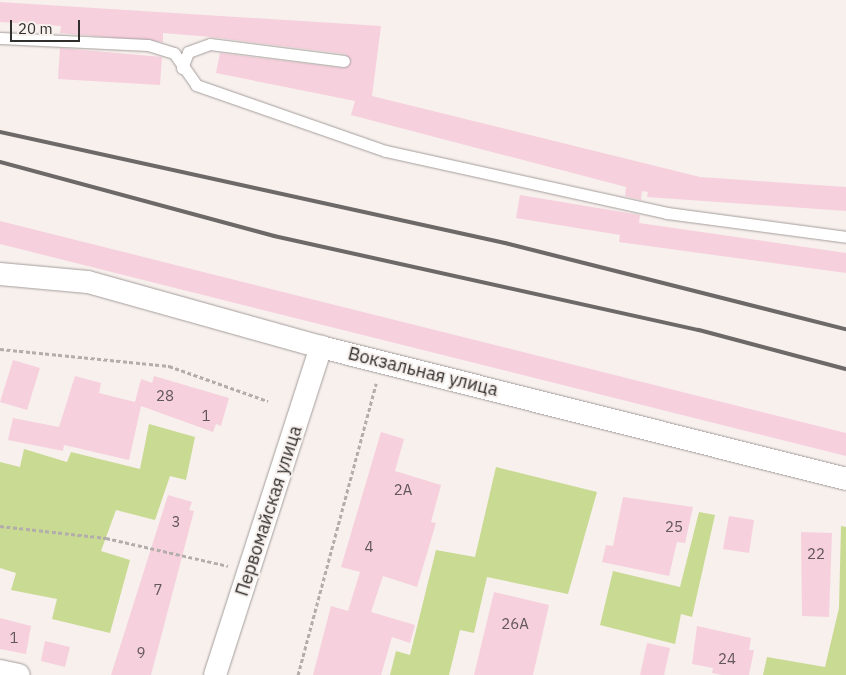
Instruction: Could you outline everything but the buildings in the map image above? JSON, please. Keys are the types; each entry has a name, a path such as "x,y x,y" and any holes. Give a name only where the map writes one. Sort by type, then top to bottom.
{"street":[{"name":"Вокзальная улица","path":"0,274 88,282 320,347 846,479"},
{"name":"Первомайская улица","path":"215,675 251,572 320,347"},
{"path":"0,671 20,675"}],"lane":[{"path":"0,38 148,45 174,53 182,68 196,85 386,151 667,213 846,237"},
{"path":"182,68 188,52 210,44 344,61"}],"path":[{"path":"0,349 169,366 268,401"},
{"path":"298,675 382,362"},
{"path":"0,526 106,538 251,572"}],"green space":[{"path":"149,424 195,437 186,480 170,476 155,520 116,510 101,551 130,560 110,633 52,619 57,599 11,590 16,573 0,568 0,462 20,467 24,449 67,462 71,452 140,469"},
{"path":"496,467 597,492 568,594 487,577 474,633 460,630 449,675 390,675 396,651 410,655 436,550 475,557"},
{"path":"699,512 715,515 692,617 681,614 675,644 600,625 613,571 680,587"},
{"path":"841,526 846,527 846,675 763,675 767,657 825,667 839,608"}],"railway":[{"path":"0,132 505,243 846,329"},
{"path":"0,162 274,236 699,330 846,369"}]}
